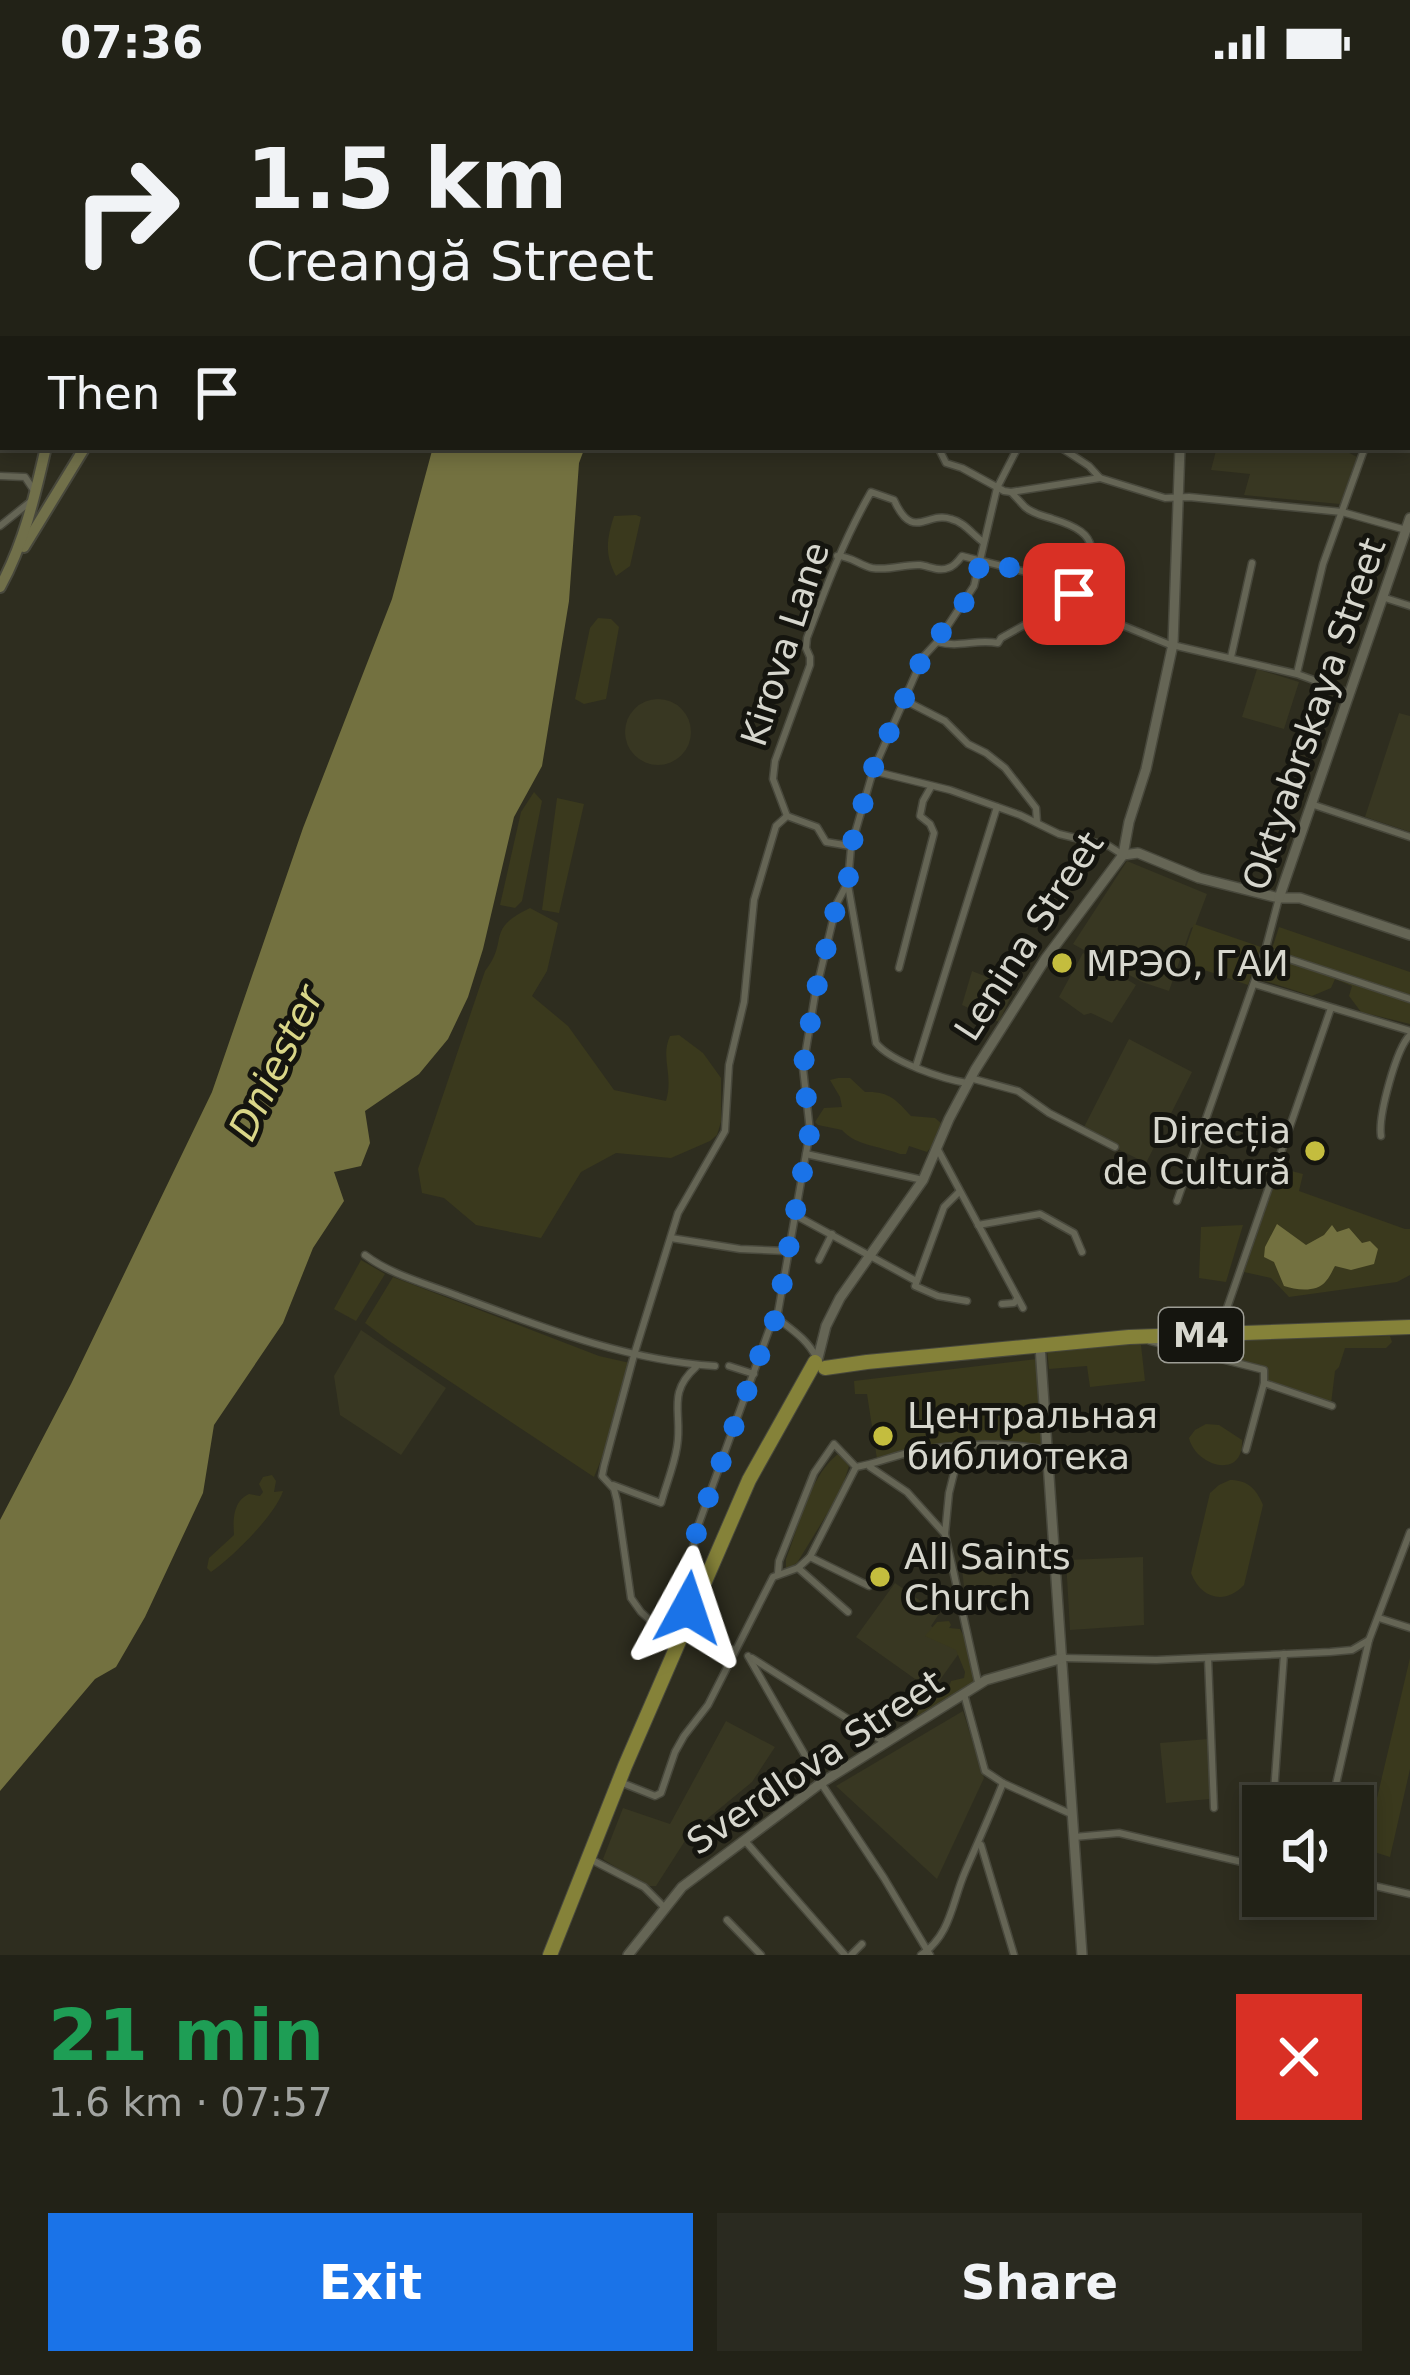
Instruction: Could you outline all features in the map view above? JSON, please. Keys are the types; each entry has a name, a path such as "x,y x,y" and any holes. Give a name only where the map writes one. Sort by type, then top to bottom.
{"highway":[{"name":"M4","path":"821,1362 1129,1337 1410,1327"},
{"path":"550,1955 749,1480 821,1362"}],"main road":[{"path":"9,570 45,450"},
{"path":"0,587 84,450"},
{"path":"35,492 57,493"}],"street":[{"path":"940,450 946,463 1012,492 1100,478"},
{"path":"1016,450 997,488 974,586 923,657 872,771 851,847 848,882 876,1043 885,1053 941,1077 1018,1091 1115,1147"},
{"path":"1064,450 1100,478 1142,493 1342,512 1406,530"},
{"name":"Lenina Street","path":"821,1362 826,1326 840,1298 923,1180 969,1081 1046,958 1123,855 1173,644 1180,450"},
{"path":"1297,674 1318,584 1364,450"},
{"path":"0,476 25,477 35,492 0,526"},
{"name":"Kirova Lane","path":"787,816 773,779 775,761 810,665 808,638 837,556 871,492 894,500 913,523 948,518 982,542"},
{"path":"1012,492 1031,511 1087,534 1091,550 1074,594"},
{"name":"Oktyabrskaya Street","path":"1177,1201 1410,518"},
{"path":"837,556 880,569 914,565 944,569 953,567 962,556 1038,575 1074,594 1097,615 1168,644 1297,674 1349,693"},
{"path":"1231,657 1252,562"},
{"path":"1382,597 1410,606"},
{"path":"937,642 952,646 980,640 998,643 1037,618 1097,615"},
{"path":"904,700 945,721 968,744 1006,768 1036,808 1037,822"},
{"path":"872,771 950,790 1123,855 1138,853 1199,878 1279,898 1300,898 1410,935"},
{"path":"899,968 934,833 920,816 932,787"},
{"path":"1311,804 1410,838"},
{"path":"916,1066 997,807"},
{"path":"706,1642 662,1630 631,1598 617,1501 602,1476 671,1238 686,1196 725,1131 729,1065 744,1002 754,900 776,826 787,816 817,827 826,842 851,847"},
{"path":"692,1616 687,1576 698,1526 776,1318 810,1131 805,1054 837,903 848,882"},
{"path":"1265,951 1410,999"},
{"path":"1254,984 1410,1033 1402,1045 1381,1119 1381,1136"},
{"path":"1218,1334 1331,1008"},
{"path":"937,1148 1023,1308"},
{"path":"806,1154 923,1180"},
{"path":"959,1192 944,1207 915,1286 967,1301"},
{"path":"978,1225 1040,1214 1074,1233 1082,1252"},
{"path":"795,1215 916,1281"},
{"path":"819,1260 832,1234"},
{"path":"671,1238 787,1251"},
{"path":"365,1255 418,1281 612,1351 715,1366"},
{"path":"1003,1304 1017,1299"},
{"path":"776,1318 799,1334 821,1362"},
{"path":"1129,1337 1260,1368 1264,1383 1246,1450"},
{"path":"1040,1346 1082,1955"},
{"path":"610,1484 661,1503 678,1442 678,1392 699,1365"},
{"path":"729,1366 754,1374"},
{"path":"1264,1383 1332,1406"},
{"path":"620,1781 656,1796 661,1793 684,1736 708,1705 760,1599 778,1574 779,1561 822,1458 834,1444 856,1467"},
{"path":"856,1467 961,1445 1047,1450"},
{"path":"961,1445 945,1534 979,1684"},
{"path":"867,1465 895,1481 945,1534"},
{"path":"778,1574 798,1568 810,1557 856,1467"},
{"path":"1336,1785 1369,1640 1410,1532"},
{"path":"810,1557 869,1586"},
{"path":"798,1568 848,1612"},
{"path":"1379,1618 1410,1628"},
{"path":"1063,1658 1156,1660 1284,1654 1352,1650 1369,1640"},
{"path":"721,1646 748,1655 886,1743"},
{"path":"1275,1785 1284,1654"},
{"path":"748,1655 927,1954 945,1930 1003,1783"},
{"name":"Sverdlova Street","path":"632,1953 682,1887 821,1783 979,1684 1063,1658"},
{"path":"1208,1658 1214,1808"},
{"path":"964,1694 985,1771 1072,1814"},
{"path":"1074,1837 1119,1833 1242,1862"},
{"path":"744,1839 848,1955 862,1944"},
{"path":"980,1841 1014,1955"},
{"path":"590,1858 630,1878 664,1907"},
{"path":"1374,1886 1410,1894"},
{"path":"727,1920 761,1955"},
{"path":"742,1955 752,1946"}],"shaded area":[{"path":"1216,450 1344,450 1357,457 1340,504 1244,495 1250,474 1211,470"},
{"path":"614,516 641,517 630,566 616,576 608,546"},
{"path":"598,618 611,619 619,627 606,699 584,704 575,699 590,628"},
{"path":"1257,669 1299,682 1284,729 1242,717"},
{"path":"658,699 681,709 691,732 681,755 658,765 635,755 625,732 635,709"},
{"path":"1399,713 1410,716 1410,832 1365,817"},
{"path":"534,792 542,801 522,901 515,908 500,905 521,812"},
{"path":"557,798 584,804 559,913 542,910"},
{"path":"1127,861 1207,894 1169,991 1142,982 1073,944"},
{"path":"530,908 558,923 547,971 532,996 568,1026 614,1090 666,1101 670,1036 679,1035 703,1053 721,1078 717,1135 671,1158 616,1153 581,1172 541,1238 476,1225 444,1198 422,1193 418,1169 502,929"},
{"path":"1194,924 1261,947 1248,985 1181,962"},
{"path":"1279,927 1410,972 1410,1024 1361,1012 1349,996 1352,986 1335,979 1331,988 1312,996 1262,980"},
{"path":"1083,953 1136,985 1112,1023 1091,1013 1084,1015 1059,997"},
{"path":"972,971 1015,988 999,1022 962,1005"},
{"path":"1129,1039 1192,1072 1146,1163 1082,1131"},
{"path":"850,1078 865,1092 891,1097 911,1116 935,1118 942,1124 935,1142 927,1152 909,1146 906,1154 900,1154 818,1125 815,1122 824,1108 842,1107 830,1080"},
{"path":"1280,1168 1303,1174 1299,1191 1410,1229 1410,1275 1397,1282 1289,1297 1271,1278 1244,1272"},
{"path":"1243,1225 1226,1282 1199,1278 1201,1227"},
{"path":"361,1260 385,1274 356,1321 334,1309"},
{"path":"393,1277 599,1356 630,1363 594,1477 365,1323"},
{"path":"361,1330 446,1388 401,1455 340,1415 334,1376"},
{"path":"1390,1336 1392,1342 1386,1348 1345,1348 1335,1371 1331,1404 1268,1382 1268,1372 1168,1345 1170,1341"},
{"path":"1128,1341 1141,1345 1145,1381 1090,1387 1087,1366 1049,1369 1047,1349"},
{"path":"1037,1359 1042,1448 939,1447 877,1459 867,1394 855,1394 854,1381"},
{"path":"1206,1424 1219,1425 1242,1440 1236,1461 1228,1465 1209,1462 1193,1448 1189,1438"},
{"path":"838,1454 849,1466 841,1491 797,1563 786,1569 812,1489"},
{"path":"272,1475 274,1492 283,1491 279,1501 252,1535 211,1572 209,1558 234,1535 240,1501 249,1494 260,1496 263,1477"},
{"path":"1230,1480 1251,1486 1263,1505 1244,1585 1222,1597 1201,1589 1191,1573 1210,1493"},
{"path":"1009,1555 1014,1599 966,1605 961,1560"},
{"path":"1143,1557 1144,1625 1070,1630 1066,1560"},
{"path":"895,1583 939,1614 931,1626 962,1649 932,1691 856,1637"},
{"path":"949,1621 949,1628 960,1629 966,1641 976,1680 920,1717 905,1700 922,1688 927,1706 948,1690 951,1681 964,1678 956,1650 925,1636 937,1622"},
{"path":"1410,1658 1410,1769 1390,1857 1374,1852 1374,1811"},
{"path":"963,1711 984,1778 937,1879 836,1786"},
{"path":"726,1721 775,1747 752,1782 690,1833 656,1886 645,1886 603,1859 623,1808 670,1824"},
{"path":"1208,1739 1210,1799 1166,1803 1160,1743"}],"water":[{"name":"Dniester","path":"432,450 584,450 569,601 542,766 514,817 468,997 448,1039 419,1074 365,1111 370,1143 361,1166 334,1172 344,1201 313,1248 283,1323 214,1425 203,1493 116,1667 95,1679 0,1791 0,1520 212,1092 303,828 392,599"},
{"path":"1277,1224 1306,1245 1332,1225 1337,1232 1349,1228 1362,1243 1370,1241 1378,1249 1374,1264 1351,1270 1335,1266 1322,1285 1312,1289 1284,1286 1274,1262 1264,1257"}],"place":[{"name":"МРЭО, ГАИ","path":"1062,963"},
{"name":"Direcția de Cultură","path":"1315,1151"},
{"name":"Центральная библиотека","path":"883,1436"},
{"name":"All Saints Church","path":"880,1577"}],"route":[{"path":"688,1608 687,1576 698,1526 776,1318 810,1131 803,1068 815,995 837,903 848,882 851,847 872,771 923,657 969,596 981,560 1038,575 1074,594"}]}
